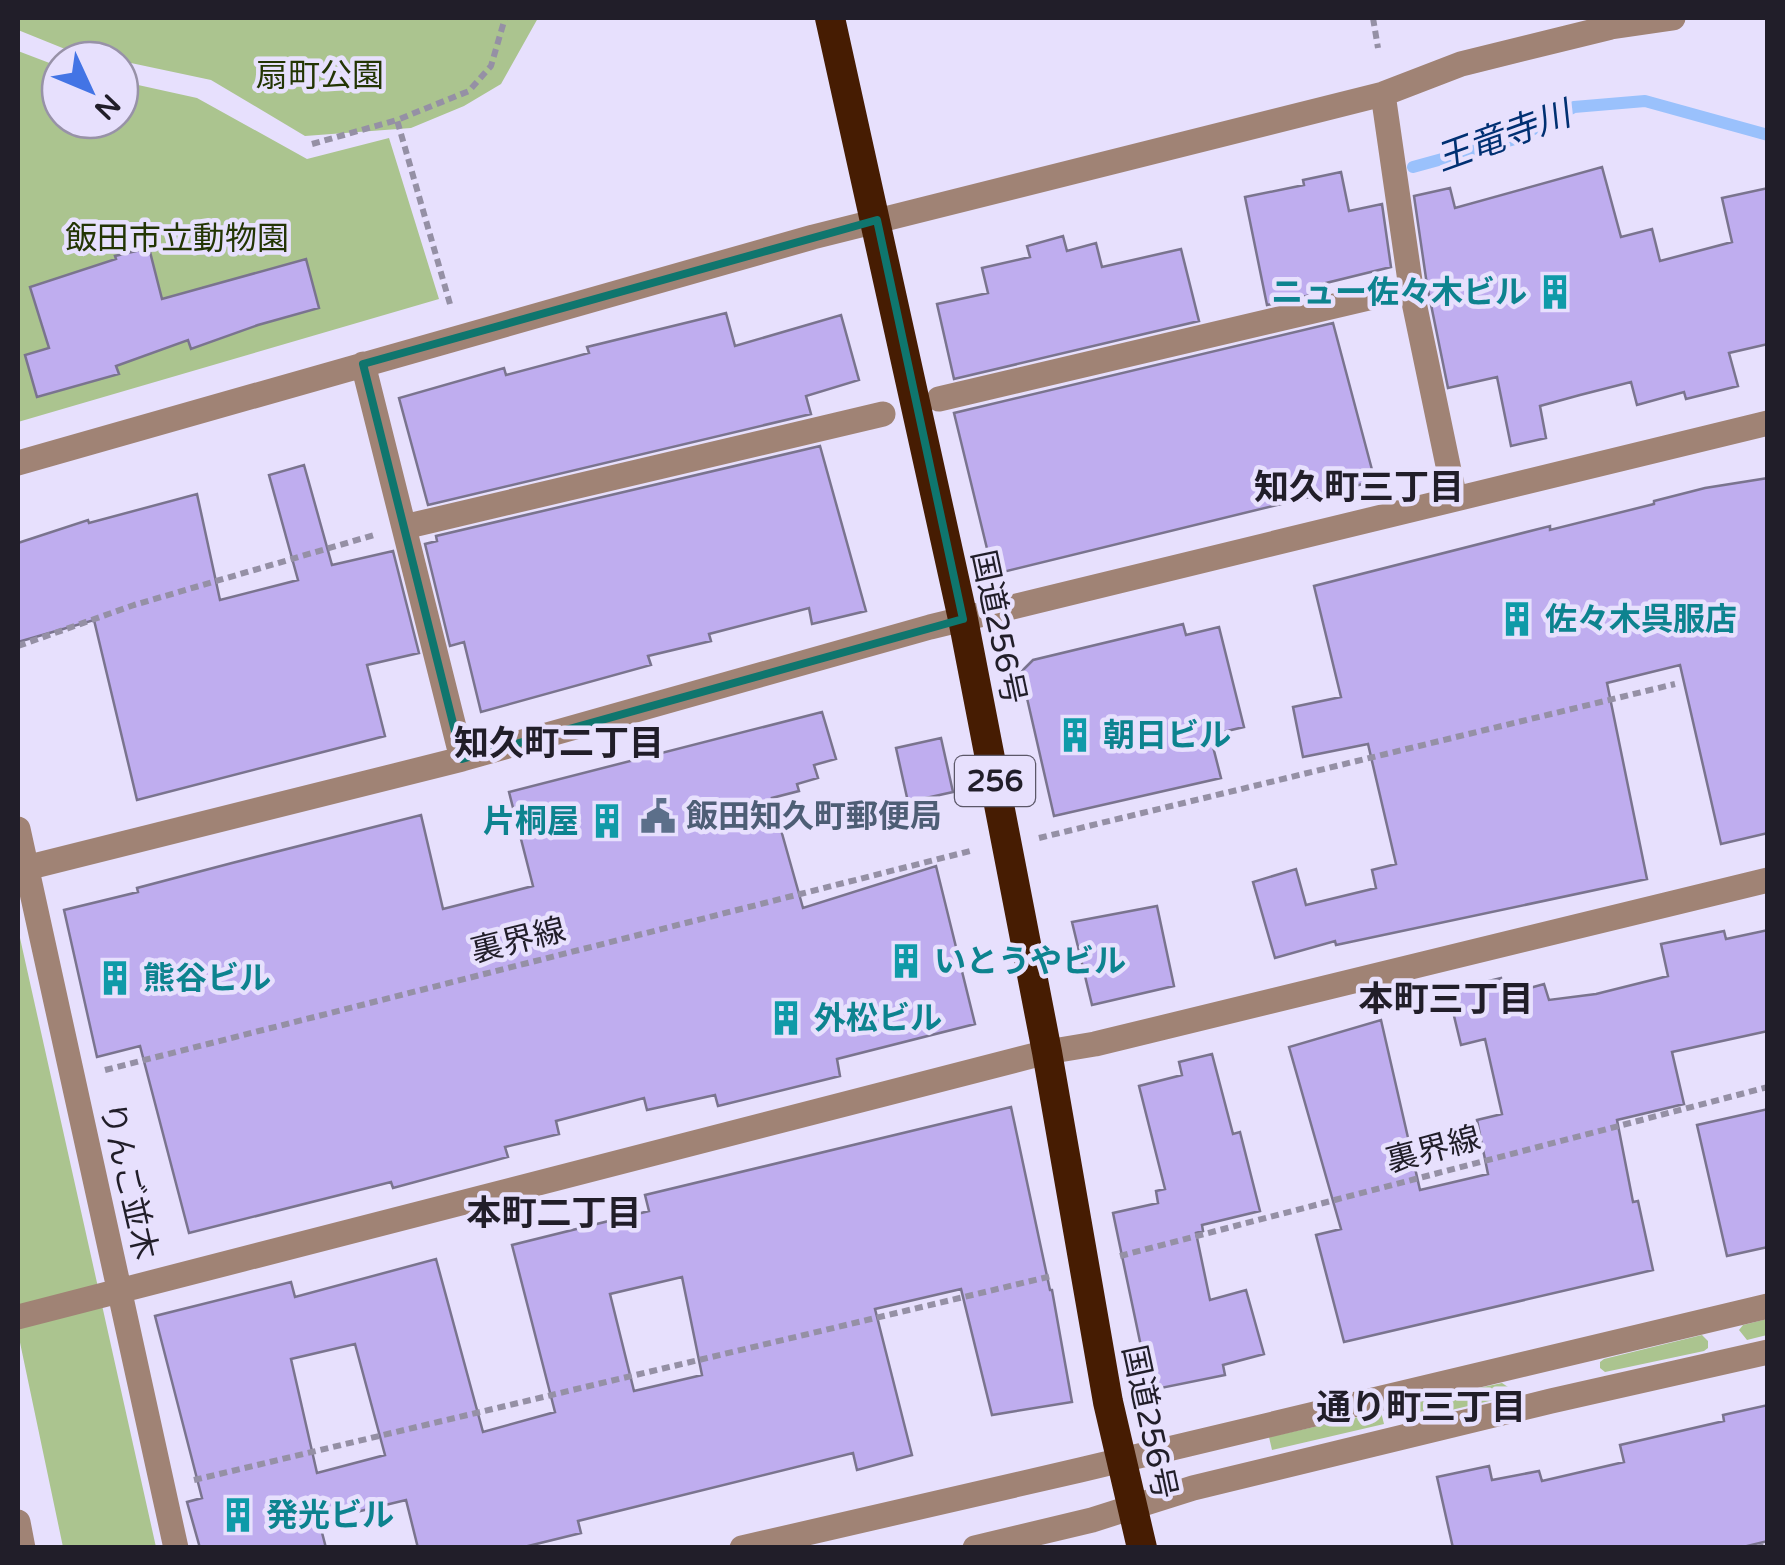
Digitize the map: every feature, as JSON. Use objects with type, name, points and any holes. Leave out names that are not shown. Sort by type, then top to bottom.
[{"type":"highway","name":"国道256号","points":[[830,18],[963,619],[1048,1052],[1108,1402],[1142,1548]]},
{"type":"street","points":[[18,463],[877,220],[1383,94],[1461,64],[1611,27],[1673,18]]},
{"type":"street","points":[[1383,94],[1410,288],[1455,499]]},
{"type":"street","points":[[940,399],[1410,288]]},
{"type":"street","points":[[363,364],[462,758]]},
{"type":"street","points":[[404,527],[883,414]]},
{"type":"street","points":[[22,869],[462,758],[963,619],[1768,423]]},
{"type":"street","name":"りんご並木","points":[[18,828],[22,869],[121,1291],[176,1548]]},
{"type":"street","points":[[18,1317],[1048,1052],[1095,1044],[1768,880]]},
{"type":"street","points":[[742,1548],[1768,1306]]},
{"type":"street","points":[[975,1548],[1134,1508],[1193,1488],[1768,1352]]},
{"type":"street","points":[[18,1522],[23,1548]]},
{"type":"path","points":[[312,144],[397,120],[469,90],[491,66],[506,18]]},
{"type":"path","points":[[1373,18],[1378,48]]},
{"type":"path","points":[[397,120],[450,304]]},
{"type":"path","points":[[18,646],[134,605],[404,527]]},
{"type":"path","points":[[1035,839],[1675,684]]},
{"type":"path","name":"裏界線","points":[[72,1079],[976,850]]},
{"type":"path","name":"裏界線","points":[[1112,1258],[1768,1087]]},
{"type":"path","points":[[163,1488],[1058,1275]]},
{"type":"path","points":[[1756,1548],[1768,1545]]},
{"type":"highlighted area","points":[[877,220],[963,619],[462,759],[363,364]]},
{"type":"green space","name":"扇町公園","points":[[18,18],[538,18],[501,84],[464,106],[411,128],[305,136],[211,80],[140,65],[140,40],[43,40],[18,30]]},
{"type":"green space","name":"飯田市立動物園","points":[[18,51],[40,59],[40,140],[140,140],[140,85],[197,98],[307,159],[389,138],[439,299],[18,422]]},
{"type":"green space","points":[[18,929],[156,1547],[63,1547],[18,1333]]},
{"type":"green space","points":[[1767,1319],[1767,1335],[1747,1340],[1739,1330],[1743,1325]]},
{"type":"green space","points":[[1702,1335],[1708,1341],[1704,1351],[1605,1372],[1600,1368],[1604,1359]]},
{"type":"green space","points":[[1502,1383],[1508,1387],[1502,1398],[1409,1420],[1403,1409],[1407,1403]]},
{"type":"green space","points":[[1381,1412],[1384,1424],[1272,1450],[1269,1437]]},
{"type":"building","points":[[1602,167],[1621,237],[1652,229],[1660,261],[1732,242],[1722,198],[1768,188],[1768,344],[1729,353],[1738,386],[1686,399],[1684,392],[1637,405],[1631,382],[1580,395],[1540,406],[1546,438],[1511,446],[1497,377],[1448,388],[1414,196],[1450,188],[1455,208]]},
{"type":"building","points":[[1341,172],[1349,211],[1382,204],[1391,267],[1322,284],[1324,292],[1267,305],[1245,197],[1304,185],[1303,180]]},
{"type":"building","points":[[1063,236],[1067,251],[1096,243],[1102,267],[1181,249],[1199,321],[954,379],[937,304],[988,293],[982,268],[1030,257],[1027,246]]},
{"type":"building","points":[[149,248],[162,299],[306,259],[319,308],[191,349],[188,340],[116,366],[119,374],[37,397],[25,355],[49,348],[30,287]]},
{"type":"building","points":[[726,313],[735,346],[841,315],[859,380],[806,396],[811,414],[428,505],[399,398],[504,368],[506,375],[589,353],[587,347]]},
{"type":"building","points":[[1333,323],[1375,481],[1003,572],[991,565],[954,413]]},
{"type":"building","points":[[820,446],[866,611],[812,624],[809,608],[709,634],[711,641],[648,656],[651,665],[481,712],[464,642],[450,646],[425,544],[437,541],[436,536]]},
{"type":"building","points":[[304,465],[332,565],[393,551],[419,653],[367,665],[385,736],[137,800],[94,620],[18,642],[18,543],[88,520],[89,523],[197,494],[220,600],[298,580],[269,475]]},
{"type":"building","points":[[1768,478],[1768,833],[1721,844],[1680,665],[1607,683],[1647,879],[1336,945],[1335,941],[1275,958],[1253,882],[1296,869],[1306,905],[1376,888],[1372,870],[1396,864],[1368,744],[1303,757],[1293,707],[1341,697],[1314,586],[1654,504],[1705,488]]},
{"type":"building","points":[[1183,624],[1186,635],[1219,627],[1244,727],[1210,735],[1221,778],[1054,816],[1021,672],[1033,660]]},
{"type":"building","points":[[822,712],[836,759],[814,765],[818,778],[797,784],[799,791],[772,798],[803,908],[936,866],[975,1024],[837,1059],[840,1076],[718,1106],[715,1095],[647,1110],[644,1098],[556,1121],[559,1134],[505,1147],[508,1157],[393,1188],[391,1182],[189,1233],[140,1046],[97,1057],[64,910],[421,815],[443,909],[533,886],[509,792]]},
{"type":"building","points":[[941,738],[953,792],[908,802],[896,748]]},
{"type":"building","points":[[1157,906],[1174,986],[1092,1005],[1072,922]]},
{"type":"building","points":[[1768,930],[1768,1031],[1672,1052],[1684,1104],[1617,1120],[1633,1202],[1638,1201],[1653,1270],[1344,1342],[1316,1235],[1341,1229],[1289,1047],[1381,1020],[1420,1190],[1488,1174],[1477,1120],[1502,1114],[1485,1039],[1461,1045],[1448,991],[1501,978],[1505,995],[1544,984],[1549,1000],[1596,994],[1668,976],[1661,944],[1724,931],[1726,939]]},
{"type":"building","points":[[1212,1054],[1233,1134],[1240,1132],[1260,1211],[1202,1225],[1203,1231],[1196,1233],[1210,1300],[1246,1290],[1264,1354],[1223,1365],[1225,1375],[1161,1388],[1147,1375],[1113,1213],[1158,1203],[1156,1191],[1165,1189],[1139,1086],[1182,1075],[1179,1062]]},
{"type":"building","points":[[1011,1107],[1052,1290],[1072,1402],[992,1415],[961,1289],[875,1309],[912,1455],[857,1470],[853,1453],[578,1521],[581,1533],[520,1548],[418,1548],[406,1500],[319,1521],[326,1548],[200,1548],[187,1502],[202,1498],[155,1316],[291,1282],[295,1297],[436,1259],[483,1432],[555,1412],[512,1245],[649,1211],[645,1195]],"holes":[[[682,1277],[702,1375],[634,1391],[610,1294]],[[355,1344],[385,1455],[317,1473],[291,1359]]]},
{"type":"building","points":[[1768,1109],[1768,1247],[1727,1256],[1697,1125]]},
{"type":"building","points":[[1768,1405],[1768,1541],[1739,1548],[1453,1548],[1437,1477],[1489,1466],[1492,1480],[1539,1471],[1542,1481],[1624,1462],[1620,1445],[1724,1421],[1723,1415]]},
{"type":"waterway","name":"王竜寺川","points":[[1413,167],[1515,139],[1574,107],[1645,101],[1768,135]]},
{"type":"place","name":"ニュー佐々木ビル","points":[[1555,292]]},
{"type":"place","name":"佐々木呉服店","points":[[1517,619]]},
{"type":"place","name":"朝日ビル","points":[[1075,735]]},
{"type":"place","name":"飯田知久町郵便局","points":[[658,816]]},
{"type":"place","name":"片桐屋","points":[[607,821]]},
{"type":"place","name":"いとうやビル","points":[[906,961]]},
{"type":"place","name":"熊谷ビル","points":[[115,978]]},
{"type":"place","name":"外松ビル","points":[[786,1018]]},
{"type":"place","name":"発光ビル","points":[[238,1515]]},
{"type":"district","name":"知久町三丁目","points":[[1359,487]]},
{"type":"district","name":"知久町二丁目","points":[[559,743]]},
{"type":"district","name":"本町三丁目","points":[[1446,999]]},
{"type":"district","name":"本町二丁目","points":[[554,1213]]},
{"type":"district","name":"通り町三丁目","points":[[1421,1407]]}]
